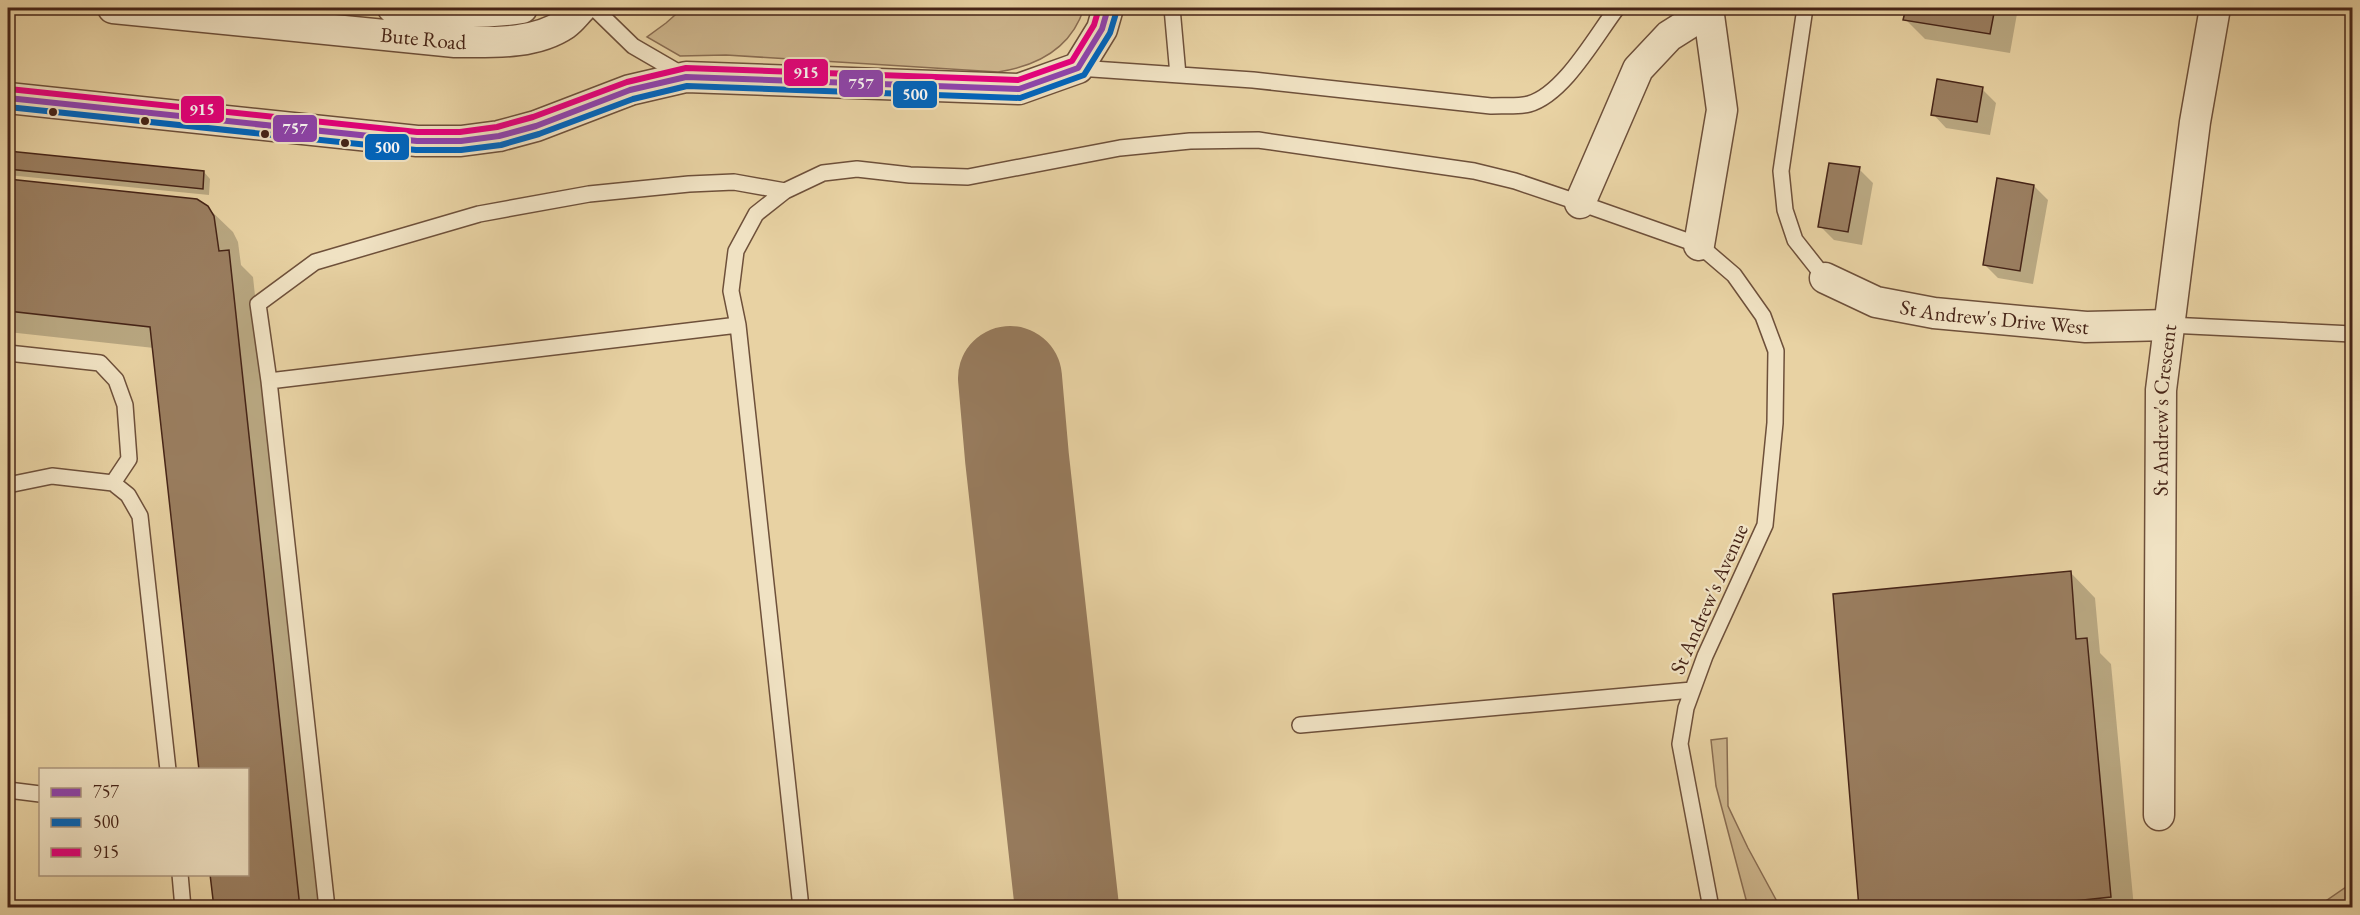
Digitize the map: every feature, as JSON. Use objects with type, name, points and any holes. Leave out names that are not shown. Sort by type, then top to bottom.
[{"type":"street","name":"Bute Road","points":[[113,8],[455,42],[500,42],[541,35],[565,24],[581,8]]},
{"type":"street","name":"Bute Road","points":[[393,8],[452,13],[496,12],[522,8]]},
{"type":"street","points":[[8,98],[417,141],[462,141],[499,136],[536,126],[630,90],[686,77],[1019,89],[1078,68],[1102,29],[1108,8]]},
{"type":"street","name":"St Andrew's Crescent","points":[[2159,815],[2161,390],[2195,122],[2215,8]]},
{"type":"street","points":[[1580,203],[1638,69],[1669,36],[1708,10],[1722,110],[1700,246]]},
{"type":"street","name":"St Andrew's Drive West","points":[[1825,278],[1876,302],[1934,313],[2086,327],[2169,325]]},
{"type":"lane","points":[[594,8],[633,46],[686,77]]},
{"type":"lane","points":[[1172,8],[1178,75]]},
{"type":"lane","points":[[1078,68],[1253,80],[1491,106],[1527,105],[1545,97],[1562,84],[1617,8]]},
{"type":"lane","points":[[1805,8],[1781,171],[1785,210],[1795,240],[1825,278]]},
{"type":"lane","points":[[801,908],[738,325],[731,291],[736,251],[756,214],[785,191],[823,173],[857,169],[910,175],[968,177],[1120,148],[1190,141],[1258,140],[1474,171],[1515,181],[1700,246]]},
{"type":"lane","points":[[327,908],[269,381],[258,304],[315,262],[478,214],[589,194],[734,182],[785,191]]},
{"type":"lane","name":"St Andrew's Avenue","points":[[1700,246],[1734,275],[1763,316],[1776,351],[1775,423],[1765,525],[1705,656],[1686,708],[1680,744],[1711,908]]},
{"type":"lane","points":[[269,381],[738,325]]},
{"type":"lane","points":[[2169,325],[2352,334]]},
{"type":"lane","points":[[8,353],[100,363],[116,380],[125,405],[129,459],[113,483]]},
{"type":"lane","points":[[8,485],[52,476],[113,483],[128,495],[140,516],[168,768]]},
{"type":"lane","points":[[1300,724],[1692,690]]},
{"type":"lane","points":[[8,790],[39,794]]},
{"type":"lane","points":[[180,876],[183,908]]},
{"type":"shaded area","points":[[683,8],[1084,8],[1071,34],[1051,53],[1026,65],[998,72],[726,55],[680,56],[647,37]]},
{"type":"shaded area","points":[[1727,738],[1728,806],[1780,907],[1748,907],[1716,786],[1711,740]]},
{"type":"shaded area","points":[[2352,883],[2352,907],[2317,907]]},
{"type":"building","points":[[1906,8],[1995,8],[1990,34],[1903,20]]},
{"type":"building","points":[[1937,79],[1983,87],[1977,122],[1931,115]]},
{"type":"building","points":[[8,151],[204,171],[203,189],[8,169]]},
{"type":"building","points":[[1829,163],[1860,167],[1848,232],[1818,227]]},
{"type":"building","points":[[1997,178],[2034,185],[2020,271],[1983,265]]},
{"type":"building","points":[[8,179],[197,199],[208,206],[214,216],[219,251],[229,250],[300,908],[214,908],[210,876],[249,876],[249,768],[199,768],[150,327],[8,311]]},
{"type":"building","points":[[2071,571],[2076,639],[2087,638],[2111,897],[2009,908],[1859,908],[1833,594]]},
{"type":"taxiway","points":[[1010,378],[1067,908]]},
{"type":"transit line","name":"915","points":[[9,89],[417,132],[460,132],[497,127],[533,117],[627,82],[686,68],[1018,80],[1072,61],[1094,25],[1099,8]]},
{"type":"transit line","name":"757","points":[[8,98],[417,141],[461,141],[499,136],[536,126],[630,90],[686,77],[1019,89],[1078,68],[1102,29],[1108,8]]},
{"type":"transit line","name":"500","points":[[8,107],[416,150],[461,150],[501,145],[539,134],[633,99],[687,86],[1020,98],[1084,75],[1110,33],[1117,10]]}]
